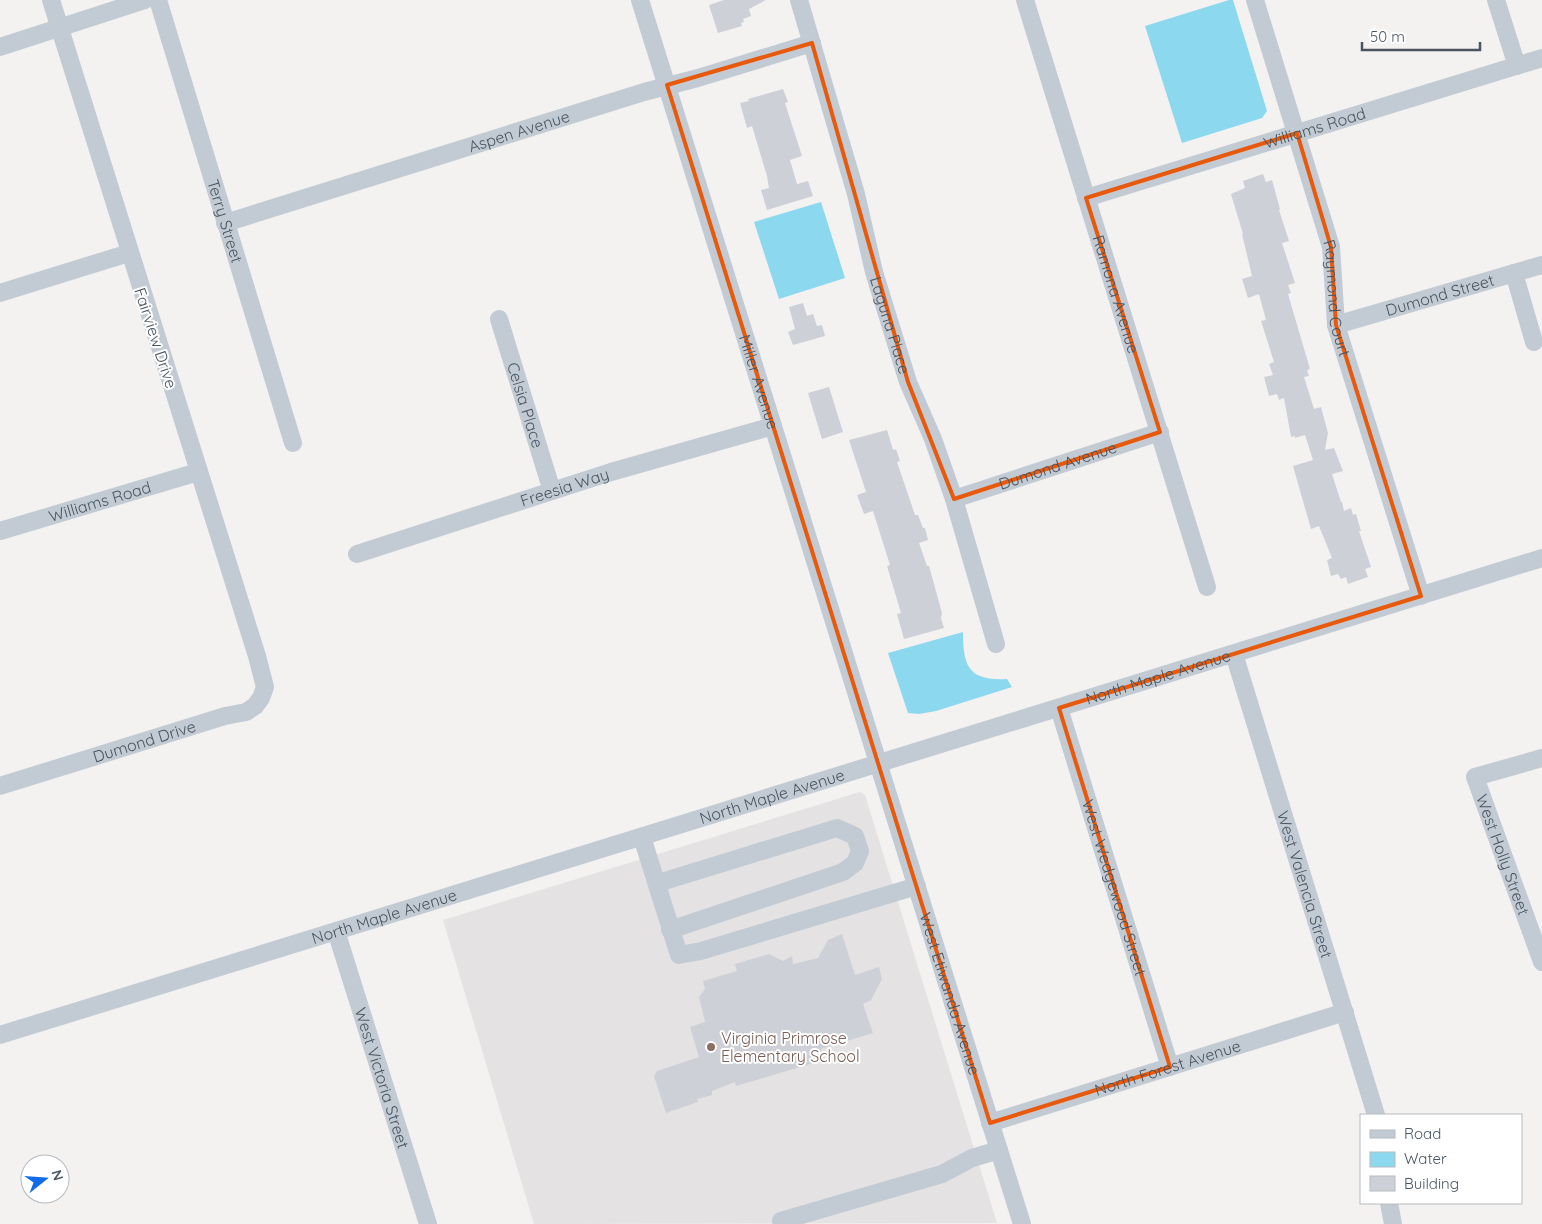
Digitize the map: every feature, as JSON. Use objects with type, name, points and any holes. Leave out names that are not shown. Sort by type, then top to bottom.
[{"type":"street","name":"Fairview Drive","points":[[51,0],[262,675]]},
{"type":"street","points":[[0,46],[145,0]]},
{"type":"street","name":"Terry Street","points":[[158,0],[293,442]]},
{"type":"street","name":"Miller Avenue","points":[[640,0],[879,764]]},
{"type":"street","points":[[650,0],[653,41]]},
{"type":"street","name":"Laguna Place","points":[[799,0],[856,194],[874,272],[908,382],[954,499],[996,644]]},
{"type":"street","name":"Ramona Avenue","points":[[1025,0],[1207,587]]},
{"type":"street","name":"Raymond Court","points":[[1255,0],[1331,247],[1336,325],[1421,596]]},
{"type":"street","points":[[1496,0],[1517,66]]},
{"type":"street","name":"Aspen Avenue","points":[[226,223],[667,85],[698,78],[812,42]]},
{"type":"street","name":"Williams Road","points":[[1086,198],[1542,58]]},
{"type":"street","points":[[0,293],[129,253]]},
{"type":"street","name":"Dumond Street","points":[[1336,325],[1542,264]]},
{"type":"street","points":[[1514,272],[1534,342]]},
{"type":"street","name":"Celsia Place","points":[[500,319],[552,491]]},
{"type":"street","name":"Freesia Way","points":[[357,554],[611,472],[773,426]]},
{"type":"street","name":"Dumond Avenue","points":[[954,499],[1160,432]]},
{"type":"street","name":"Williams Road","points":[[0,531],[198,472]]},
{"type":"street","name":"North Maple Avenue","points":[[0,1035],[1542,558]]},
{"type":"street","name":"West Valencia Street","points":[[1234,654],[1376,1114]]},
{"type":"street","name":"Dumond Drive","points":[[0,786],[225,716],[246,712],[255,706],[261,698],[264,687],[262,675]]},
{"type":"street","name":"West Wedgewood Street","points":[[1059,708],[1170,1067]]},
{"type":"street","name":"West Holly Street","points":[[1542,758],[1475,777],[1542,961]]},
{"type":"street","name":"West Etiwanda Avenue","points":[[879,764],[1022,1224]]},
{"type":"street","points":[[658,883],[837,828],[855,836],[860,851],[855,863],[842,872],[670,930]]},
{"type":"street","points":[[642,837],[658,883],[670,930],[679,955],[701,951],[917,886]]},
{"type":"street","name":"West Victoria Street","points":[[336,931],[428,1224]]},
{"type":"street","name":"North Forest Avenue","points":[[990,1123],[1345,1012]]},
{"type":"street","points":[[781,1221],[942,1174],[972,1158],[999,1150]]},
{"type":"street","points":[[1390,1204],[1393,1224]]},
{"type":"highlighted area","points":[[812,43],[908,382],[954,499],[1160,432],[1086,198],[1297,133],[1331,247],[1336,325],[1421,596],[1059,708],[1170,1067],[990,1123],[667,85]]},
{"type":"shaded area","name":"Virginia Primrose Elementary School","points":[[860,792],[865,795],[997,1223],[534,1224],[443,920]]},
{"type":"water","points":[[1233,0],[1267,111],[1262,118],[1182,143],[1145,26]]},
{"type":"water","points":[[821,202],[845,278],[779,299],[754,222]]},
{"type":"water","points":[[963,632],[964,654],[970,669],[984,677],[1007,679],[1012,687],[936,711],[919,714],[908,713],[888,653]]},
{"type":"building","points":[[724,0],[766,0],[749,9],[751,16],[743,19],[742,26],[718,33],[709,5]]},
{"type":"building","points":[[783,89],[788,102],[785,103],[802,156],[790,160],[797,184],[808,181],[813,196],[767,210],[761,190],[769,188],[767,176],[752,126],[747,128],[740,103]]},
{"type":"building","points":[[1263,174],[1266,182],[1272,180],[1289,241],[1282,243],[1295,283],[1288,285],[1291,293],[1288,294],[1310,369],[1307,370],[1309,376],[1304,377],[1314,409],[1321,407],[1328,433],[1325,450],[1334,448],[1343,471],[1332,474],[1344,511],[1351,508],[1353,515],[1356,514],[1361,531],[1359,531],[1371,567],[1365,569],[1368,577],[1348,584],[1346,577],[1341,579],[1338,574],[1331,576],[1327,560],[1332,558],[1319,526],[1311,529],[1293,466],[1313,460],[1305,435],[1295,438],[1295,436],[1291,437],[1284,398],[1279,400],[1277,394],[1269,396],[1264,377],[1273,375],[1269,364],[1274,362],[1261,321],[1266,320],[1259,294],[1248,298],[1242,279],[1252,276],[1243,234],[1231,194],[1245,188],[1243,181]]},
{"type":"building","points":[[803,303],[807,316],[813,314],[817,326],[822,325],[825,336],[793,345],[788,332],[795,329],[789,307]]},
{"type":"building","points":[[829,387],[843,432],[822,439],[808,393]]},
{"type":"building","points":[[887,430],[893,450],[896,449],[900,461],[897,462],[915,515],[918,515],[923,528],[925,528],[928,540],[919,543],[927,566],[929,566],[942,613],[941,618],[944,628],[904,639],[897,614],[901,613],[887,566],[890,565],[873,511],[864,514],[857,495],[866,492],[849,440]]},
{"type":"building","points":[[842,934],[855,975],[879,967],[882,979],[871,1000],[863,1004],[873,1033],[821,1049],[824,1060],[736,1086],[735,1082],[712,1091],[712,1095],[697,1099],[698,1102],[666,1113],[654,1076],[657,1071],[699,1057],[690,1027],[705,1022],[699,997],[705,989],[703,981],[737,971],[735,964],[769,954],[783,961],[792,956],[793,964],[818,958],[828,940]]},
{"type":"place","name":"Virginia Primrose Elementary School","points":[[711,1047]]}]
